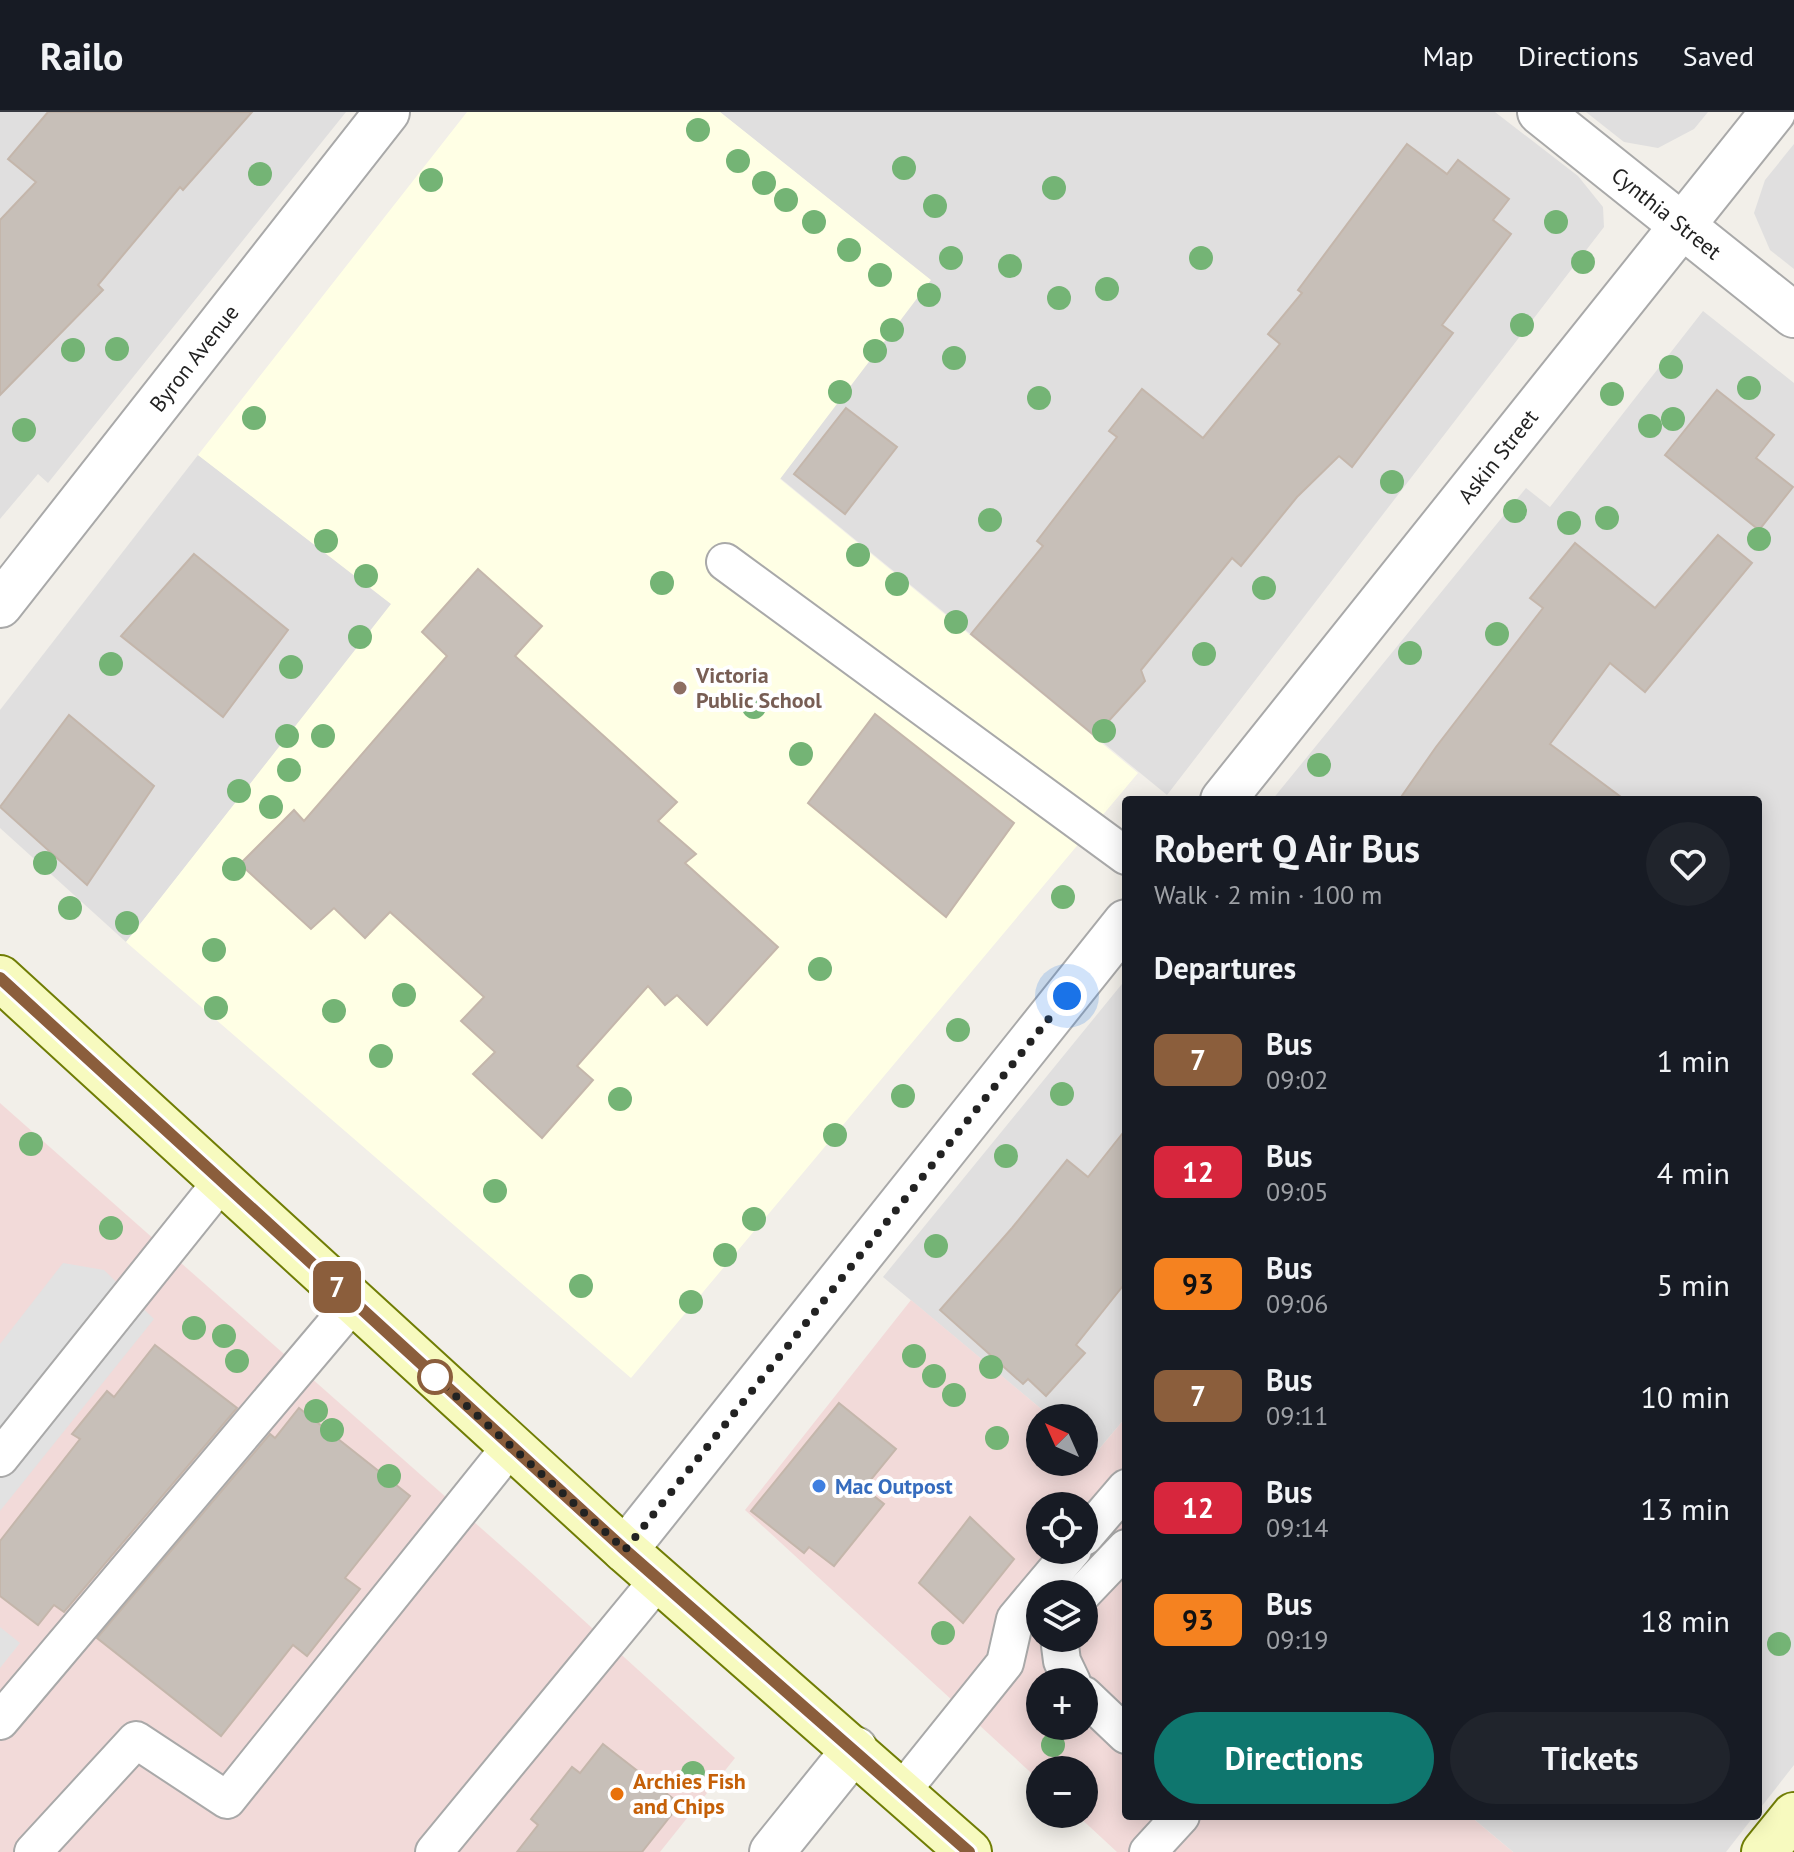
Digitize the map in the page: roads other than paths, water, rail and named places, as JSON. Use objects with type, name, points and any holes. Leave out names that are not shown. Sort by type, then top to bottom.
[{"type":"main road","points":[[0,978],[625,1550],[969,1852]]},
{"type":"main road","points":[[1764,1852],[1794,1815]]},
{"type":"street","name":"Byron Avenue","points":[[0,605],[387,112]]},
{"type":"street","name":"Cynthia Street","points":[[1540,112],[1794,315]]},
{"type":"street","name":"Askin Street","points":[[1226,796],[1773,112]]},
{"type":"street","points":[[625,1550],[1122,927]]},
{"type":"street","points":[[772,1852],[855,1749]]},
{"type":"lane","points":[[725,562],[1122,853]]},
{"type":"lane","points":[[0,1458],[222,1181]]},
{"type":"lane","points":[[0,1721],[354,1302]]},
{"type":"lane","points":[[33,1852],[136,1740],[227,1800],[511,1446]]},
{"type":"lane","points":[[1098,1521],[1122,1493]]},
{"type":"lane","points":[[1095,1580],[1122,1552]]},
{"type":"lane","points":[[902,1791],[1005,1663],[1015,1619],[1061,1564]]},
{"type":"lane","points":[[434,1852],[659,1579]]},
{"type":"lane","points":[[1098,1709],[1122,1732]]},
{"type":"lane","points":[[1148,1852],[1177,1820]]},
{"type":"place","name":"Victoria Public School","points":[[680,688]]},
{"type":"place","name":"Mac Outpost","points":[[819,1486]]},
{"type":"place","name":"Archies Fish and Chips","points":[[617,1794]]}]
